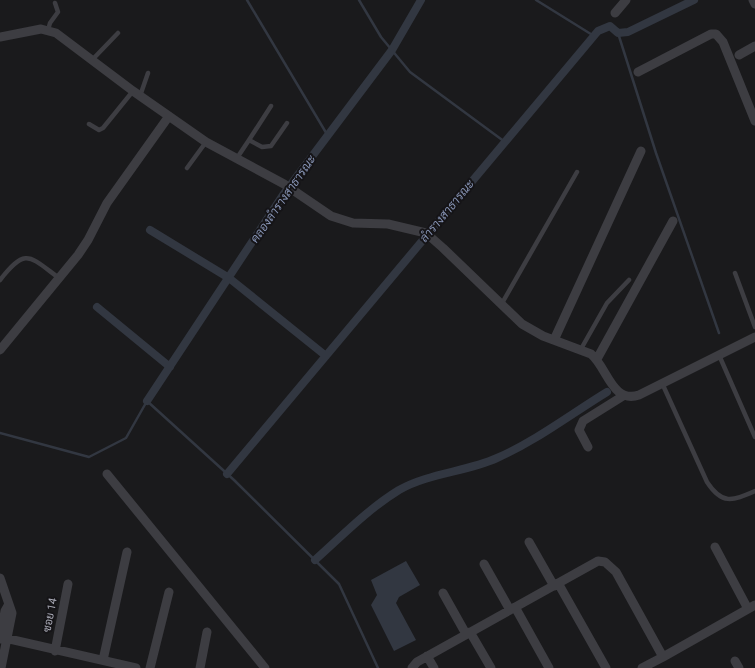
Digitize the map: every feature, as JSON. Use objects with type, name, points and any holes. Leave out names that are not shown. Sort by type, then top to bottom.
[{"type":"street","points":[[615,13],[626,0]]},
{"type":"street","points":[[753,0],[755,4]]},
{"type":"street","points":[[0,37],[41,29],[48,30],[67,40],[136,94],[206,142],[284,184],[296,194],[331,216],[353,223],[388,224],[430,236],[501,305],[527,328],[554,340],[581,349],[596,358],[615,388],[623,396]]},
{"type":"street","points":[[638,72],[711,34],[716,34],[723,42],[755,121]]},
{"type":"street","points":[[739,55],[755,46]]},
{"type":"street","points":[[0,350],[78,255],[88,240],[107,203],[169,116]]},
{"type":"street","points":[[554,340],[641,151]]},
{"type":"street","points":[[596,358],[673,221]]},
{"type":"street","points":[[588,447],[579,430],[583,421],[623,396],[633,397],[755,337]]},
{"type":"street","points":[[107,474],[265,668]]},
{"type":"street","points":[[530,542],[606,668]]},
{"type":"street","points":[[642,668],[752,607],[716,548]]},
{"type":"street","points":[[103,660],[127,552]]},
{"type":"street","points":[[412,668],[417,662],[427,656],[598,561],[611,565],[663,657]]},
{"type":"street","points":[[484,564],[513,608],[549,668]]},
{"type":"street","points":[[0,578],[9,604],[5,611],[1,668]]},
{"type":"street","name":"ซอย 14","points":[[55,651],[68,584]]},
{"type":"street","points":[[150,668],[168,592]]},
{"type":"street","points":[[443,593],[491,668]]},
{"type":"street","points":[[200,668],[207,632]]},
{"type":"street","points":[[2,638],[134,668]]},
{"type":"street","points":[[427,656],[434,668]]},
{"type":"lane","points":[[48,30],[50,23],[58,12],[55,3]]},
{"type":"lane","points":[[92,60],[118,33]]},
{"type":"lane","points":[[89,124],[99,130],[103,128],[136,94],[148,73]]},
{"type":"lane","points":[[237,158],[271,106]]},
{"type":"lane","points":[[249,140],[262,147],[271,146],[287,124]]},
{"type":"lane","points":[[187,168],[206,142]]},
{"type":"lane","points":[[501,305],[577,172]]},
{"type":"lane","points":[[0,280],[19,260],[26,257],[34,260],[59,278]]},
{"type":"lane","points":[[735,273],[755,327]]},
{"type":"lane","points":[[581,349],[607,303],[629,280]]},
{"type":"lane","points":[[719,355],[755,437]]},
{"type":"lane","points":[[662,383],[707,482],[713,491],[722,498],[729,500],[755,491]]},
{"type":"shaded area","points":[[406,561],[420,585],[399,597],[396,603],[416,640],[394,651],[371,605],[377,595],[371,580]]},
{"type":"waterway","points":[[247,0],[328,136]]},
{"type":"waterway","points":[[359,0],[381,37],[410,72],[505,142]]},
{"type":"waterway","name":"คลองลำรางสาธารณะ","points":[[147,401],[283,195],[392,50],[421,0]]},
{"type":"waterway","points":[[536,0],[594,36]]},
{"type":"waterway","name":"ลำรางสาธารณะ","points":[[227,474],[598,31],[610,26],[618,33],[628,32],[694,0]]},
{"type":"waterway","points":[[618,33],[656,153],[719,333]]},
{"type":"waterway","points":[[150,230],[229,278],[326,356]]},
{"type":"waterway","points":[[97,307],[170,367]]},
{"type":"waterway","points":[[315,560],[366,514],[399,490],[411,484],[435,476],[473,467],[497,458],[526,444],[607,392]]},
{"type":"waterway","points":[[0,433],[89,457],[126,438],[147,401],[234,480],[339,584],[378,668]]}]
